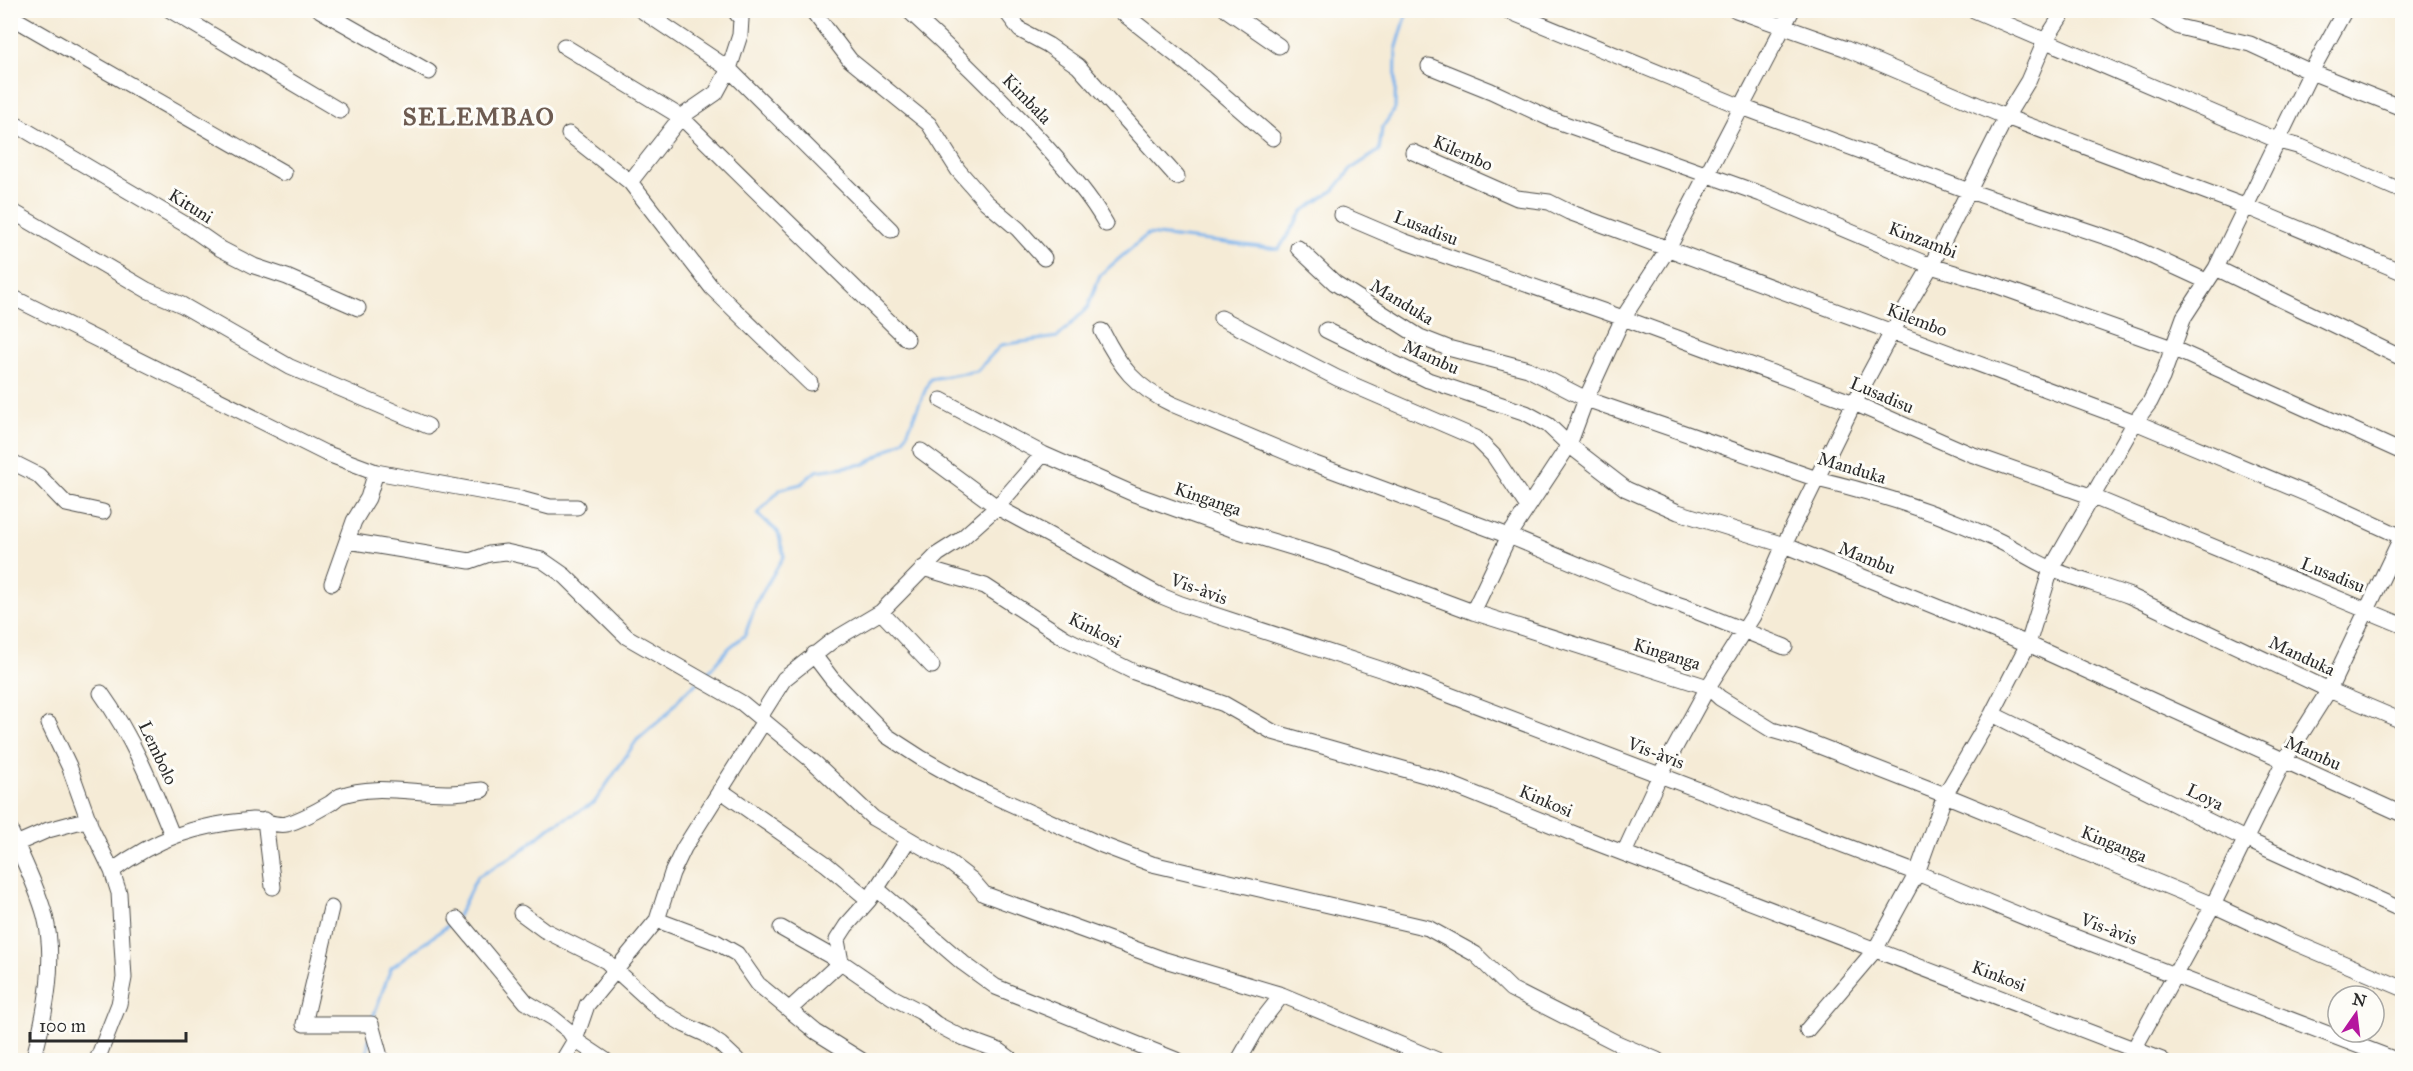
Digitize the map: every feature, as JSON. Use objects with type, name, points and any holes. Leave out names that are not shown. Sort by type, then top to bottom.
[{"type":"street","points":[[170,10],[340,111]]},
{"type":"street","points":[[320,10],[429,72]]},
{"type":"street","points":[[641,10],[729,69],[891,230]]},
{"type":"street","points":[[812,10],[850,60],[929,124],[958,170],[986,202],[1018,229],[1044,258]]},
{"type":"street","name":"Kimbala","points":[[908,10],[1023,122],[1081,185],[1106,224]]},
{"type":"street","points":[[1005,10],[1020,30],[1048,45],[1077,66],[1177,177]]},
{"type":"street","points":[[1119,10],[1190,66],[1273,138]]},
{"type":"street","points":[[1227,10],[1279,46]]},
{"type":"street","points":[[1506,10],[1742,107],[1969,191],[2121,242],[2206,281]]},
{"type":"street","points":[[1736,10],[1784,29],[1845,48],[2006,117],[2247,207],[2403,272]]},
{"type":"street","points":[[1473,612],[1509,536],[1569,445],[1586,399],[1623,318],[1669,247],[1792,10]]},
{"type":"street","points":[[1974,10],[2279,141],[2301,147],[2403,191]]},
{"type":"street","points":[[1624,853],[1660,775],[1708,687],[1745,630],[1854,404],[1892,332],[1931,266],[2006,117],[2028,81],[2045,41],[2065,10]]},
{"type":"street","points":[[2151,10],[2179,27],[2250,44],[2311,72],[2403,108]]},
{"type":"street","points":[[1808,1030],[1875,950],[1917,873],[1945,795],[1992,714],[2028,644],[2051,569],[2135,422],[2150,402],[2169,364],[2172,348],[2184,317],[2216,268],[2311,72],[2345,10]]},
{"type":"street","points":[[2398,10],[2403,13]]},
{"type":"street","points":[[630,182],[681,117],[716,93],[729,69],[740,35],[737,15]]},
{"type":"street","points":[[10,16],[284,173]]},
{"type":"street","points":[[564,46],[681,117],[907,339]]},
{"type":"street","name":"Kinzambi","points":[[1429,66],[1551,119],[1761,194],[1931,266],[2005,289],[2172,348],[2403,452]]},
{"type":"street","name":"Kituni","points":[[10,121],[188,226],[221,249],[254,266],[287,277],[358,308]]},
{"type":"street","points":[[568,134],[630,182],[712,288],[810,383]]},
{"type":"street","name":"Kilembo","points":[[1413,152],[1517,198],[1549,202],[1569,212],[1669,247],[2135,422],[2316,497],[2402,537]]},
{"type":"street","points":[[10,210],[147,290],[182,305],[290,367],[428,426]]},
{"type":"street","name":"Lusadisu","points":[[1342,215],[1403,241],[1623,318],[1854,404],[1968,453],[2093,497],[2403,625]]},
{"type":"street","name":"Manduka","points":[[1298,248],[1335,284],[1420,337],[1448,348],[1528,369],[1586,399],[1817,478],[1853,487],[1995,539],[2051,569],[2130,596],[2329,690],[2403,721]]},
{"type":"street","points":[[2216,268],[2403,358]]},
{"type":"street","points":[[10,296],[325,453],[376,472],[517,498],[550,507],[577,507]]},
{"type":"street","points":[[1221,318],[1337,378],[1388,402],[1476,438],[1494,456],[1528,507]]},
{"type":"street","name":"Mambu","points":[[1326,330],[1428,380],[1526,413],[1548,425],[1569,445],[1626,489],[1678,512],[1784,546],[2028,644],[2403,814]]},
{"type":"street","points":[[1102,331],[1124,370],[1156,397],[1310,462],[1509,536],[1785,647]]},
{"type":"street","name":"Kinganga","points":[[941,400],[1043,454],[1134,494],[1229,528],[1328,558],[1473,612],[1708,687],[1728,704],[1782,735],[1799,738],[1945,795],[2212,905],[2403,988]]},
{"type":"street","name":"Vis-àvis","points":[[921,451],[998,507],[1159,595],[1180,604],[1389,672],[1917,873],[2046,926],[2396,1060]]},
{"type":"street","points":[[563,1060],[575,1041],[587,1005],[657,920],[672,873],[684,848],[784,679],[813,654],[850,629],[881,612],[923,568],[998,507],[1043,454]]},
{"type":"street","points":[[10,461],[38,475],[66,504],[103,512]]},
{"type":"street","points":[[332,583],[354,521],[368,498],[376,472]]},
{"type":"street","points":[[2131,1055],[2212,905],[2284,761],[2329,690],[2402,537]]},
{"type":"street","points":[[348,541],[470,561],[489,554],[507,552],[542,560],[565,576],[627,637],[742,703],[816,764],[873,818],[950,863],[989,897],[1166,960],[1282,995],[1437,1060]]},
{"type":"street","name":"Kinkosi","points":[[923,568],[985,586],[1065,638],[1134,672],[1224,704],[1273,732],[1435,778],[1875,950],[2131,1055],[2162,1060]]},
{"type":"street","points":[[881,612],[932,666]]},
{"type":"street","points":[[813,654],[832,679],[887,736],[969,785],[1152,864],[1428,928],[1475,954],[1511,989],[1617,1043],[1658,1060]]},
{"type":"street","name":"Lembolo","points":[[101,693],[120,719],[143,765],[172,835]]},
{"type":"street","name":"Loya","points":[[1992,714],[2245,839],[2403,910]]},
{"type":"street","points":[[49,724],[69,766],[119,893],[123,978],[119,1004],[98,1060]]},
{"type":"street","points":[[112,871],[135,853],[172,835],[207,825],[265,820],[278,825],[289,824],[328,805],[339,796],[360,792],[398,790],[451,794],[482,790]]},
{"type":"street","points":[[720,790],[873,895],[996,987],[1176,1060]]},
{"type":"street","points":[[35,1053],[45,1012],[49,952],[45,916],[13,837],[89,819]]},
{"type":"street","points":[[265,820],[273,887]]},
{"type":"street","points":[[841,962],[837,940],[873,895],[908,840]]},
{"type":"street","points":[[331,908],[304,1024],[371,1024],[381,1060]]},
{"type":"street","points":[[520,913],[544,930],[593,953],[616,969],[660,1010],[705,1034],[737,1060]]},
{"type":"street","points":[[457,919],[526,1002],[553,1018],[569,1031],[575,1041],[605,1060]]},
{"type":"street","points":[[657,920],[716,942],[737,954],[758,984],[816,1032],[861,1060]]},
{"type":"street","points":[[781,928],[841,962],[892,997],[921,1012],[936,1024],[959,1036],[1000,1051],[1012,1060]]},
{"type":"street","points":[[790,1009],[841,962]]},
{"type":"street","points":[[1239,1060],[1260,1023],[1282,995]]},
{"type":"waterway","points":[[704,677],[729,648],[745,635],[757,601],[784,556],[778,532],[757,514],[781,489],[801,484],[816,471],[865,464],[904,440],[930,379],[977,371],[1001,345],[1058,337],[1088,307],[1100,275],[1148,234],[1279,249],[1303,211],[1334,190],[1351,169],[1379,151],[1382,128],[1395,109],[1396,50],[1408,10]]},
{"type":"waterway","points":[[458,916],[477,877],[520,852],[550,827],[594,803],[637,740],[667,714],[684,693],[697,683]]},
{"type":"waterway","points":[[372,1020],[391,968],[454,921]]},
{"type":"waterway","points":[[366,1060],[369,1039]]},
{"type":"district","name":"SELEMBAO","points":[[479,117]]}]
